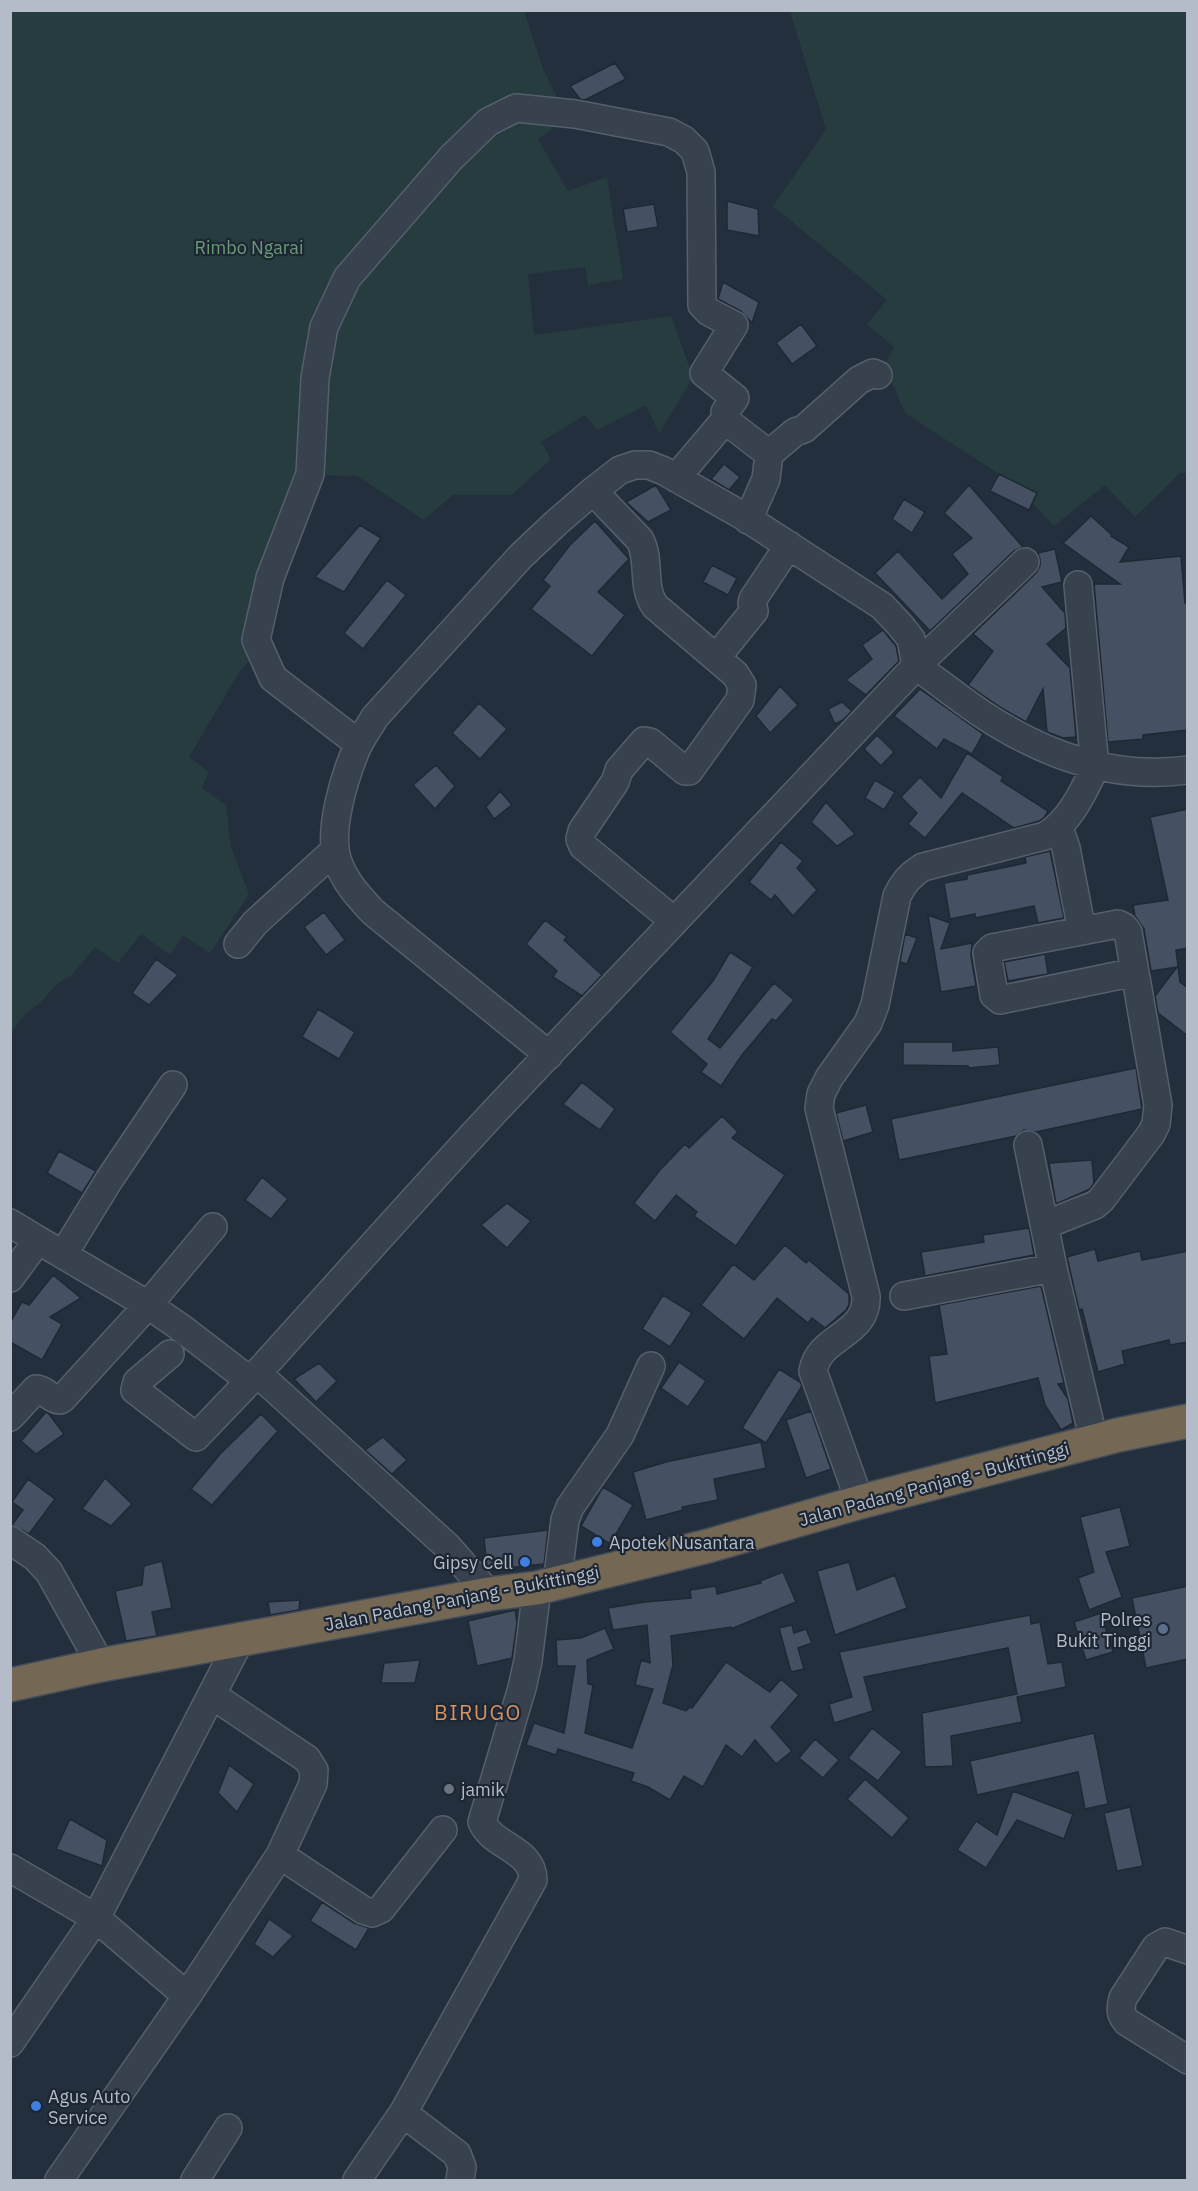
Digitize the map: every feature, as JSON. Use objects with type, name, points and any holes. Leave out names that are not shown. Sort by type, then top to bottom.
[{"type":"highway","name":"Jalan Padang Panjang - Bukittinggi","points":[[10,1685],[101,1665],[547,1585],[708,1546],[860,1502],[1094,1441],[1188,1421]]},
{"type":"street","points":[[359,744],[273,678],[256,640],[270,578],[310,474],[315,378],[324,327],[347,278],[451,158],[488,122],[516,108],[575,114],[669,132],[684,140],[695,151],[701,172],[702,305],[709,312],[734,325],[704,373],[735,398],[723,416],[725,420],[769,454]]},
{"type":"street","points":[[748,520],[766,479],[769,454],[795,432],[804,429],[859,380],[873,373],[878,375]]},
{"type":"street","points":[[676,478],[725,420]]},
{"type":"street","points":[[549,1055],[373,912],[352,888],[339,864],[335,850],[336,820],[347,773],[359,744],[375,717],[521,556],[593,491],[621,470],[634,465],[649,465],[676,478],[789,545],[882,606],[910,639],[916,666],[1001,727],[1035,744],[1095,766],[1120,772],[1147,774],[1188,770]]},
{"type":"street","points":[[593,491],[640,540],[645,549],[648,596],[655,606],[735,674],[742,685],[742,692],[734,708],[689,771],[685,771],[650,742],[644,741],[619,770],[615,782],[582,831],[580,839],[583,846],[674,921]]},
{"type":"street","points":[[716,657],[754,611],[753,599],[789,545]]},
{"type":"street","points":[[170,1354],[137,1382],[135,1390],[196,1437],[674,921],[916,666],[1025,562]]},
{"type":"street","points":[[860,1502],[813,1371],[818,1354],[855,1325],[864,1315],[867,1307],[819,1108],[821,1094],[829,1078],[868,1023],[875,1005],[897,896],[903,884],[923,867],[1045,836],[1059,828],[1088,782],[1095,766],[1078,585]]},
{"type":"street","points":[[1059,828],[1066,848],[1082,931]]},
{"type":"street","points":[[238,944],[255,923],[335,850]]},
{"type":"street","points":[[1046,1225],[1095,1205],[1101,1200],[1146,1142],[1156,1124],[1158,1105],[1135,972],[1128,932],[1118,924],[992,948],[987,957],[994,995],[1000,1000],[1135,972]]},
{"type":"street","points":[[63,1255],[109,1180],[173,1085]]},
{"type":"street","points":[[1028,1145],[1053,1268],[1094,1441]]},
{"type":"street","points":[[10,1223],[148,1305],[256,1374],[262,1374],[266,1381],[448,1547],[489,1594]]},
{"type":"street","points":[[10,1417],[36,1389],[42,1390],[52,1399],[63,1398],[148,1305],[213,1227]]},
{"type":"street","points":[[10,1278],[38,1240]]},
{"type":"street","points":[[904,1296],[1053,1268]]},
{"type":"street","points":[[357,2181],[403,2113],[533,1880],[533,1869],[528,1861],[489,1833],[482,1822],[522,1688],[565,1520],[570,1507],[620,1435],[651,1366]]},
{"type":"street","points":[[10,1540],[35,1557],[49,1572],[101,1665]]},
{"type":"street","points":[[10,2043],[96,1918],[240,1640]]},
{"type":"street","points":[[59,2181],[188,1996],[280,1855],[313,1784],[314,1770],[307,1760],[212,1695]]},
{"type":"street","points":[[280,1855],[363,1910],[372,1913],[381,1908],[443,1830]]},
{"type":"street","points":[[10,1868],[96,1918],[188,1996]]},
{"type":"street","points":[[1188,1950],[1165,1942],[1156,1947],[1123,1998],[1120,2007],[1121,2016],[1127,2022],[1188,2060]]},
{"type":"street","points":[[403,2113],[457,2154],[462,2168],[460,2181]]},
{"type":"street","points":[[195,2181],[228,2128]]},
{"type":"green space","name":"Rimbo Ngarai","points":[[11,11],[524,11],[543,69],[567,118],[538,139],[568,191],[607,177],[623,279],[588,285],[585,267],[528,274],[534,335],[671,316],[693,377],[659,434],[646,405],[597,430],[585,415],[541,442],[551,459],[512,495],[453,495],[424,520],[357,476],[314,475],[251,659],[240,671],[189,757],[209,772],[202,788],[226,805],[231,847],[249,894],[210,953],[183,935],[170,955],[141,934],[118,963],[95,947],[71,976],[58,983],[40,1003],[26,1013],[11,1033]]},
{"type":"green space","points":[[790,11],[1187,11],[1187,473],[1180,473],[1135,517],[1105,485],[1054,526],[1026,497],[994,471],[905,413],[893,385],[881,373],[894,347],[867,324],[887,300],[773,206],[826,130]]},
{"type":"building","points":[[615,63],[626,79],[585,100],[580,99],[570,86]]},
{"type":"building","points":[[727,201],[758,209],[759,236],[727,230]]},
{"type":"building","points":[[654,204],[658,227],[627,232],[623,209]]},
{"type":"building","points":[[723,282],[759,302],[752,323],[741,311],[718,299]]},
{"type":"building","points":[[801,324],[817,346],[792,364],[776,343]]},
{"type":"building","points":[[724,464],[740,477],[729,490],[711,479]]},
{"type":"building","points":[[999,474],[1037,493],[1029,510],[990,491]]},
{"type":"building","points":[[656,485],[671,510],[648,522],[626,502]]},
{"type":"building","points":[[969,485],[1023,547],[1014,551],[930,631],[875,573],[898,551],[942,599],[968,574],[952,554],[972,538],[944,513]]},
{"type":"building","points":[[904,499],[925,512],[912,533],[892,519]]},
{"type":"building","points":[[1091,516],[1111,536],[1129,547],[1120,562],[1181,556],[1185,603],[1188,603],[1188,730],[1143,735],[1143,739],[1108,742],[1094,584],[1120,584],[1063,543]]},
{"type":"building","points":[[595,521],[629,559],[598,592],[625,615],[592,656],[531,609],[550,586],[543,580],[570,545]]},
{"type":"building","points":[[360,525],[381,538],[344,592],[315,577]]},
{"type":"building","points":[[1055,549],[1062,582],[1042,587],[1065,613],[1066,628],[1047,644],[1070,668],[1076,737],[1063,738],[1047,732],[1043,689],[1026,722],[968,685],[993,651],[973,634],[1036,573],[1040,566],[1038,553]]},
{"type":"building","points":[[712,565],[737,578],[728,595],[703,582]]},
{"type":"building","points":[[387,580],[406,595],[363,649],[344,633]]},
{"type":"building","points":[[883,630],[896,646],[899,661],[866,695],[846,680],[872,659],[862,645]]},
{"type":"building","points":[[780,686],[798,705],[770,733],[756,716]]},
{"type":"building","points":[[920,689],[983,734],[972,754],[944,739],[937,749],[894,716]]},
{"type":"building","points":[[842,702],[852,711],[835,724],[828,709]]},
{"type":"building","points":[[479,703],[507,729],[480,759],[452,733]]},
{"type":"building","points":[[877,735],[894,752],[881,766],[864,749]]},
{"type":"building","points":[[967,753],[1003,777],[1001,781],[1048,811],[1044,818],[1014,828],[962,793],[925,838],[908,824],[917,813],[901,797],[920,777],[941,798]]},
{"type":"building","points":[[436,765],[455,786],[435,809],[413,785]]},
{"type":"building","points":[[875,780],[895,792],[884,810],[865,798]]},
{"type":"building","points":[[500,791],[512,805],[494,819],[486,807]]},
{"type":"building","points":[[826,802],[855,834],[837,846],[811,822]]},
{"type":"building","points":[[1188,809],[1188,948],[1176,950],[1180,982],[1188,988],[1188,1036],[1158,1013],[1155,996],[1177,967],[1151,971],[1144,929],[1135,916],[1133,905],[1168,900],[1150,817]]},
{"type":"building","points":[[781,842],[803,861],[797,868],[817,890],[793,916],[775,895],[771,900],[749,882]]},
{"type":"building","points":[[1050,851],[1064,918],[1038,923],[1034,906],[975,918],[975,914],[950,919],[944,883],[967,879],[967,875],[1026,863],[1025,857]]},
{"type":"building","points":[[324,912],[345,940],[326,955],[304,927]]},
{"type":"building","points":[[928,915],[950,923],[941,949],[972,943],[971,956],[976,986],[941,992]]},
{"type":"building","points":[[545,920],[567,937],[564,940],[602,975],[582,996],[553,977],[557,971],[526,944]]},
{"type":"building","points":[[905,934],[917,938],[907,964],[900,962]]},
{"type":"building","points":[[730,952],[753,967],[708,1039],[720,1048],[774,983],[794,1000],[776,1021],[772,1019],[742,1055],[721,1086],[701,1072],[707,1064],[670,1032],[713,981]]},
{"type":"building","points":[[1045,954],[1048,974],[1008,981],[1004,962]]},
{"type":"building","points":[[156,959],[178,975],[149,1005],[132,993]]},
{"type":"building","points":[[318,1009],[355,1032],[339,1059],[302,1037]]},
{"type":"building","points":[[903,1042],[953,1042],[953,1051],[998,1047],[1000,1065],[969,1068],[968,1066],[903,1065]]},
{"type":"building","points":[[1136,1068],[1142,1109],[1036,1132],[1024,1130],[1016,1136],[899,1160],[891,1119]]},
{"type":"building","points":[[582,1082],[615,1109],[600,1130],[563,1104]]},
{"type":"building","points":[[866,1105],[873,1132],[843,1141],[836,1113]]},
{"type":"building","points":[[722,1116],[738,1132],[732,1138],[785,1175],[736,1246],[694,1216],[697,1212],[676,1195],[655,1221],[634,1203],[660,1170],[685,1144],[689,1148]]},
{"type":"building","points":[[59,1151],[96,1171],[82,1193],[47,1173]]},
{"type":"building","points":[[1092,1160],[1094,1183],[1090,1189],[1056,1204],[1049,1163]]},
{"type":"building","points":[[262,1177],[288,1199],[271,1219],[245,1200]]},
{"type":"building","points":[[507,1203],[531,1221],[507,1248],[481,1225]]},
{"type":"building","points":[[1029,1228],[1034,1255],[925,1276],[921,1252],[984,1242],[983,1235]]},
{"type":"building","points":[[785,1245],[806,1263],[809,1260],[849,1294],[849,1305],[846,1310],[825,1328],[812,1318],[808,1323],[777,1298],[744,1339],[701,1305],[733,1264],[754,1280]]},
{"type":"building","points":[[1095,1249],[1098,1261],[1140,1251],[1142,1260],[1188,1251],[1188,1342],[1170,1345],[1169,1340],[1122,1351],[1125,1364],[1098,1372],[1082,1309],[1079,1310],[1067,1257]]},
{"type":"building","points":[[53,1275],[81,1298],[50,1317],[62,1324],[42,1360],[10,1342],[10,1323],[22,1302],[29,1305]]},
{"type":"building","points":[[1041,1286],[1064,1383],[1058,1384],[1068,1399],[1073,1423],[1061,1430],[1045,1405],[1038,1378],[935,1403],[929,1356],[947,1354],[939,1305]]},
{"type":"building","points":[[663,1295],[692,1313],[670,1347],[642,1329]]},
{"type":"building","points":[[679,1362],[706,1381],[688,1407],[661,1388]]},
{"type":"building","points":[[319,1363],[337,1381],[316,1402],[294,1379]]},
{"type":"building","points":[[779,1369],[800,1382],[802,1386],[766,1443],[742,1428]]},
{"type":"building","points":[[811,1411],[831,1469],[806,1478],[786,1420]]},
{"type":"building","points":[[46,1412],[64,1434],[36,1454],[21,1441]]},
{"type":"building","points":[[261,1414],[278,1431],[212,1505],[191,1489],[221,1453]]},
{"type":"building","points":[[383,1437],[407,1460],[392,1474],[365,1450]]},
{"type":"building","points":[[761,1442],[766,1468],[714,1479],[718,1500],[682,1507],[683,1510],[646,1520],[633,1472],[666,1462]]},
{"type":"building","points":[[105,1478],[132,1504],[111,1526],[82,1509]]},
{"type":"building","points":[[28,1479],[55,1499],[29,1534],[12,1525],[23,1510],[12,1502]]},
{"type":"building","points":[[603,1487],[633,1505],[610,1544],[581,1526]]},
{"type":"building","points":[[1120,1507],[1130,1546],[1106,1552],[1122,1597],[1089,1610],[1078,1578],[1094,1572],[1080,1517]]},
{"type":"building","points":[[548,1530],[544,1564],[489,1570],[487,1568],[484,1538]]},
{"type":"building","points":[[162,1561],[172,1608],[152,1612],[157,1636],[126,1641],[115,1591],[142,1585],[144,1566]]},
{"type":"building","points":[[849,1562],[857,1590],[895,1575],[907,1608],[835,1635],[817,1571]]},
{"type":"building","points":[[783,1572],[796,1602],[731,1629],[731,1627],[671,1636],[673,1665],[663,1703],[686,1711],[692,1708],[726,1662],[770,1692],[781,1679],[799,1695],[771,1727],[792,1751],[776,1764],[755,1740],[742,1757],[726,1745],[703,1787],[684,1776],[670,1800],[648,1787],[631,1781],[634,1773],[558,1749],[556,1755],[526,1745],[534,1723],[564,1733],[575,1666],[557,1666],[556,1640],[581,1638],[605,1628],[614,1649],[587,1660],[588,1684],[593,1685],[585,1733],[632,1748],[653,1689],[635,1685],[641,1660],[650,1663],[647,1625],[613,1630],[608,1608],[691,1598],[690,1590],[716,1586],[717,1594],[761,1583],[760,1581]]},
{"type":"building","name":"Polres Bukit Tinggi","points":[[1188,1586],[1188,1659],[1146,1668],[1132,1598]]},
{"type":"building","points":[[300,1600],[299,1610],[270,1615],[268,1602]]},
{"type":"building","points":[[515,1610],[517,1622],[512,1658],[477,1666],[468,1621]]},
{"type":"building","points":[[1101,1613],[1113,1652],[1086,1660],[1074,1622]]},
{"type":"building","points":[[1030,1615],[1031,1624],[1040,1622],[1048,1664],[1062,1662],[1066,1687],[1017,1697],[1022,1722],[951,1736],[953,1766],[925,1767],[922,1713],[1017,1694],[1008,1648],[864,1677],[873,1711],[834,1723],[829,1704],[852,1697],[839,1652]]},
{"type":"building","points":[[792,1625],[794,1633],[806,1629],[812,1643],[798,1648],[804,1669],[791,1672],[779,1628]]},
{"type":"building","points":[[420,1660],[415,1683],[381,1683],[384,1663]]},
{"type":"building","points":[[872,1728],[902,1752],[878,1781],[848,1758]]},
{"type":"building","points":[[1094,1733],[1108,1804],[1085,1809],[1078,1772],[977,1795],[970,1761]]},
{"type":"building","points":[[815,1739],[839,1760],[823,1778],[799,1758]]},
{"type":"building","points":[[229,1765],[254,1784],[237,1812],[218,1793]]},
{"type":"building","points":[[865,1779],[909,1818],[892,1838],[847,1799]]},
{"type":"building","points":[[1013,1791],[1073,1814],[1064,1839],[1017,1820],[986,1868],[957,1850],[976,1821],[997,1835]]},
{"type":"building","points":[[1130,1807],[1143,1866],[1117,1871],[1104,1813]]},
{"type":"building","points":[[70,1819],[107,1840],[102,1866],[56,1849]]},
{"type":"building","points":[[322,1902],[354,1923],[369,1928],[356,1950],[310,1921]]},
{"type":"building","points":[[269,1919],[293,1936],[273,1957],[254,1944]]},
{"type":"place","name":"Apotek Nusantara","points":[[597,1542]]},
{"type":"place","name":"Gipsy Cell","points":[[525,1562]]},
{"type":"place","name":"Polres Bukit Tinggi","points":[[1163,1629]]},
{"type":"place","name":"jamik","points":[[449,1789]]},
{"type":"place","name":"Agus Auto Service","points":[[36,2106]]},
{"type":"district","name":"BIRUGO","points":[[478,1712]]}]
